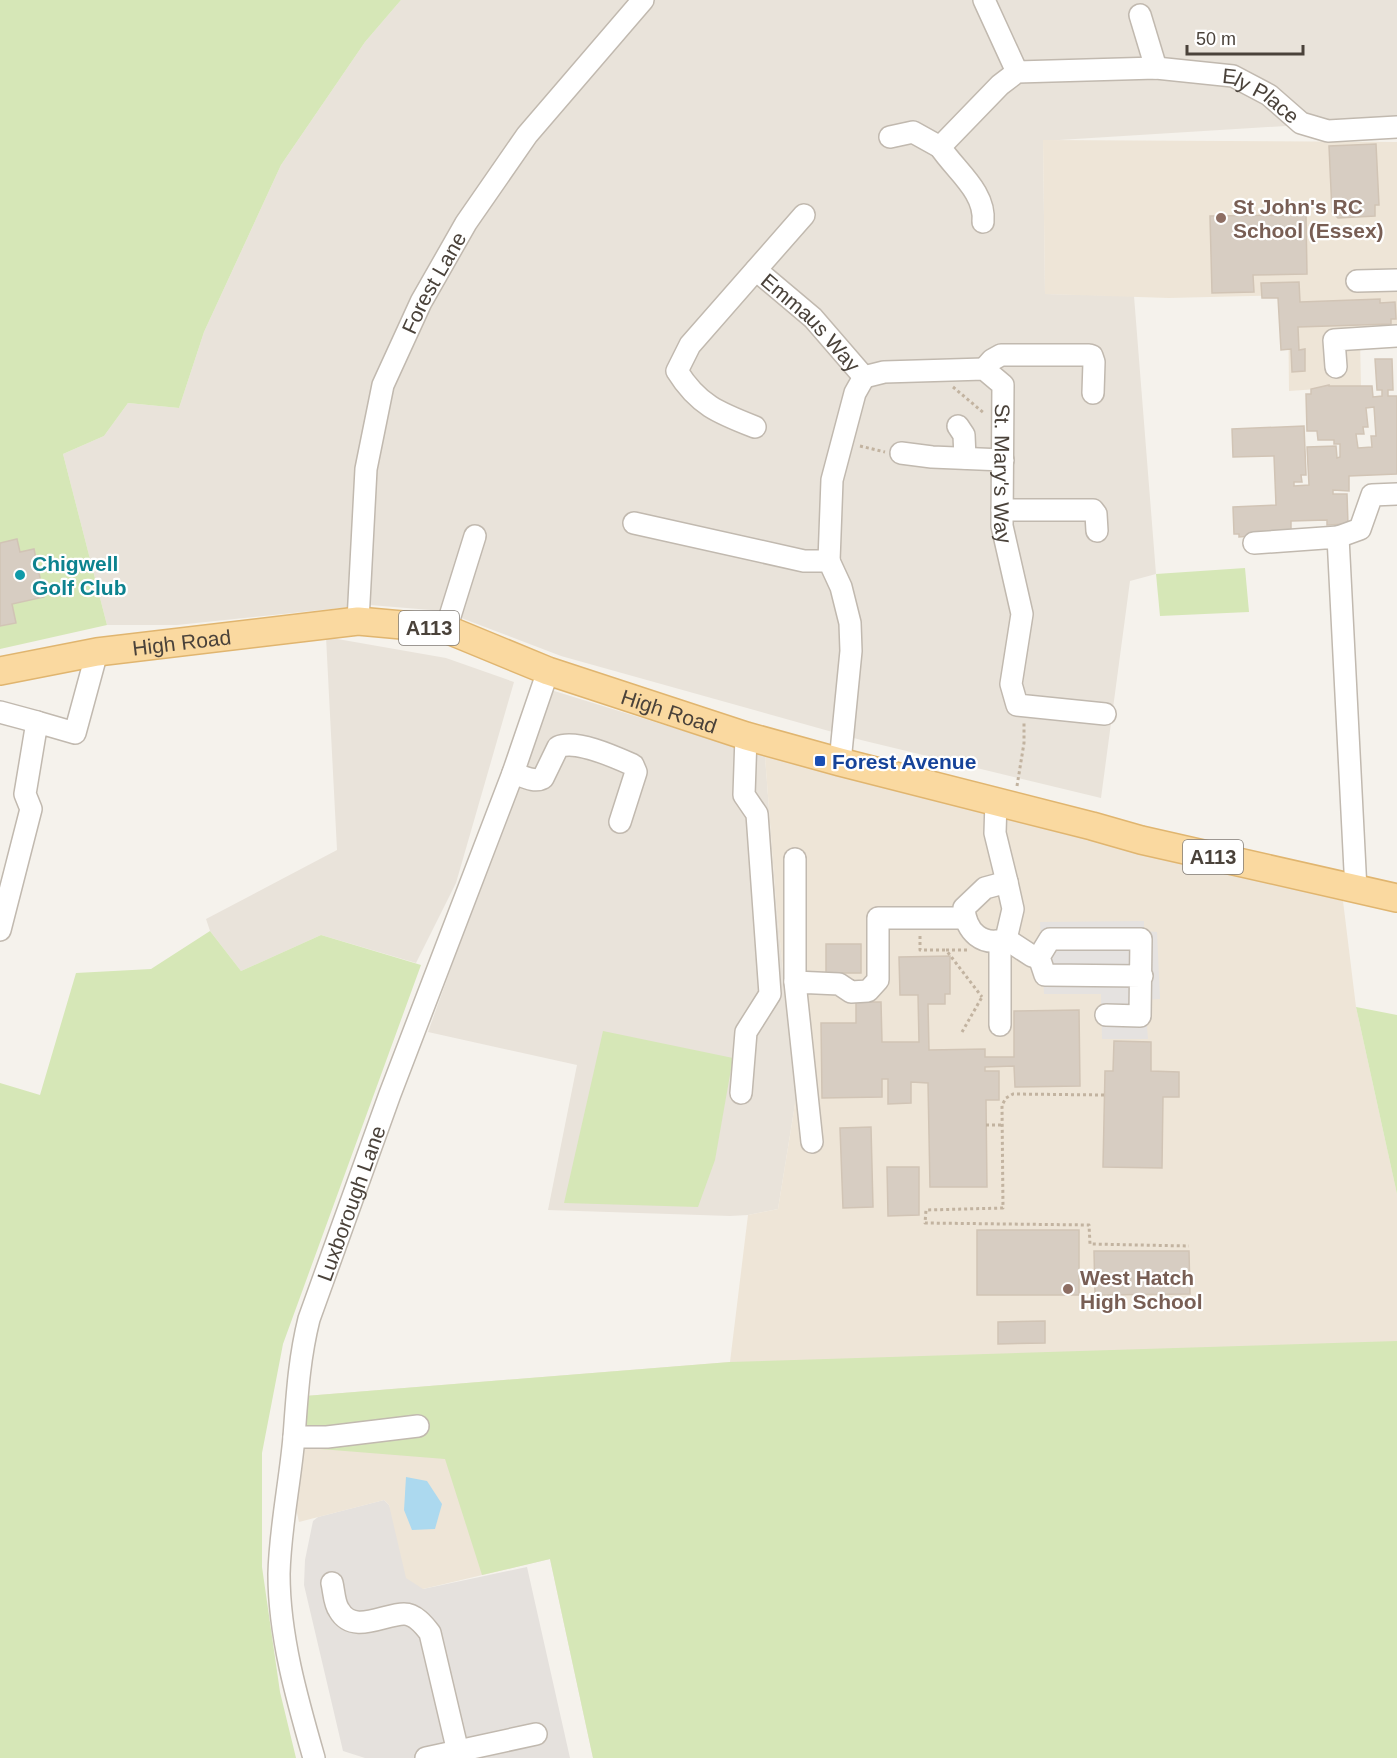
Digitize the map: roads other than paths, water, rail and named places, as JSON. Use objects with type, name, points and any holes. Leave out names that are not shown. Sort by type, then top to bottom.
[{"type":"main road","name":"High Road","points":[[0,671],[97,652],[358,621],[446,629],[548,671],[746,735],[840,762],[1141,840],[1346,888]]},
{"type":"main road","name":"A113","points":[[1346,888],[1397,898]]},
{"type":"street","name":"Forest Lane","points":[[358,621],[366,469],[383,385],[416,312],[466,223],[527,135],[644,0]]},
{"type":"street","points":[[940,147],[1000,85],[1017,72],[984,0]]},
{"type":"street","points":[[1140,15],[1156,68]]},
{"type":"street","name":"Ely Place","points":[[1017,72],[1156,68],[1233,76],[1269,95],[1301,123],[1328,131],[1397,127]]},
{"type":"street","points":[[890,137],[914,132],[940,147],[983,204],[984,222]]},
{"type":"street","name":"Emmaus Way","points":[[755,427],[717,412],[702,402],[687,388],[677,371],[690,345],[804,215]]},
{"type":"street","name":"Emmaus Way","points":[[756,270],[813,318],[864,377]]},
{"type":"street","points":[[1357,281],[1397,280]]},
{"type":"street","points":[[1336,367],[1334,340],[1397,336]]},
{"type":"street","points":[[840,762],[851,651],[850,622],[841,587],[829,561],[832,480],[855,393],[864,377],[884,372],[984,369],[992,360],[1001,355],[1089,355],[1094,362],[1093,393]]},
{"type":"street","name":"St. Mary's Way","points":[[984,369],[1003,386],[1002,526],[1022,614],[1011,684],[1017,705],[1105,714]]},
{"type":"street","points":[[958,426],[964,435],[965,458]]},
{"type":"street","points":[[901,453],[932,458],[1003,460]]},
{"type":"street","points":[[1254,543],[1338,537],[1360,529],[1372,495],[1397,494]]},
{"type":"street","points":[[1002,510],[1093,510],[1096,514],[1097,531]]},
{"type":"street","points":[[634,523],[804,561],[829,561]]},
{"type":"street","points":[[446,629],[475,536]]},
{"type":"street","points":[[1338,537],[1346,888]]},
{"type":"street","points":[[0,712],[75,734],[97,652]]},
{"type":"street","name":"Luxborough Lane","points":[[314,1758],[301,1712],[288,1648],[279,1576],[281,1533],[294,1437],[301,1352],[309,1319],[390,1094],[513,772],[548,671]]},
{"type":"street","points":[[0,930],[31,809],[25,794],[37,723]]},
{"type":"street","points":[[741,1093],[746,1032],[770,994],[757,814],[744,795],[746,735]]},
{"type":"street","points":[[513,772],[533,780],[540,780],[558,747],[567,744],[580,746],[633,765],[636,772],[620,822]]},
{"type":"street","points":[[1000,1022],[1002,943],[1013,909],[995,833],[1005,804]]},
{"type":"street","points":[[795,860],[795,982],[812,1142]]},
{"type":"street","points":[[1007,882],[994,884],[977,894],[964,908],[968,927],[982,939],[1002,943],[1039,957]]},
{"type":"street","points":[[795,982],[839,984],[851,992],[867,991],[878,980],[878,918],[965,918]]},
{"type":"street","points":[[1106,1015],[1140,1016],[1142,976],[1141,939],[1050,939],[1039,957],[1045,975],[1142,976]]},
{"type":"street","points":[[294,1437],[327,1437],[418,1426]]},
{"type":"street","points":[[332,1583],[338,1610],[346,1619],[359,1623],[406,1613],[421,1621],[430,1633],[458,1752]]},
{"type":"street","points":[[426,1758],[536,1734]]},
{"type":"water","points":[[406,1477],[427,1481],[442,1504],[435,1529],[412,1530],[404,1510]]},
{"type":"place","name":"St John's RC School (Essex)","points":[[1221,218]]},
{"type":"place","name":"Chigwell Golf Club","points":[[20,575]]},
{"type":"place","name":"Forest Avenue","points":[[820,761]]},
{"type":"place","name":"West Hatch High School","points":[[1068,1289]]}]
